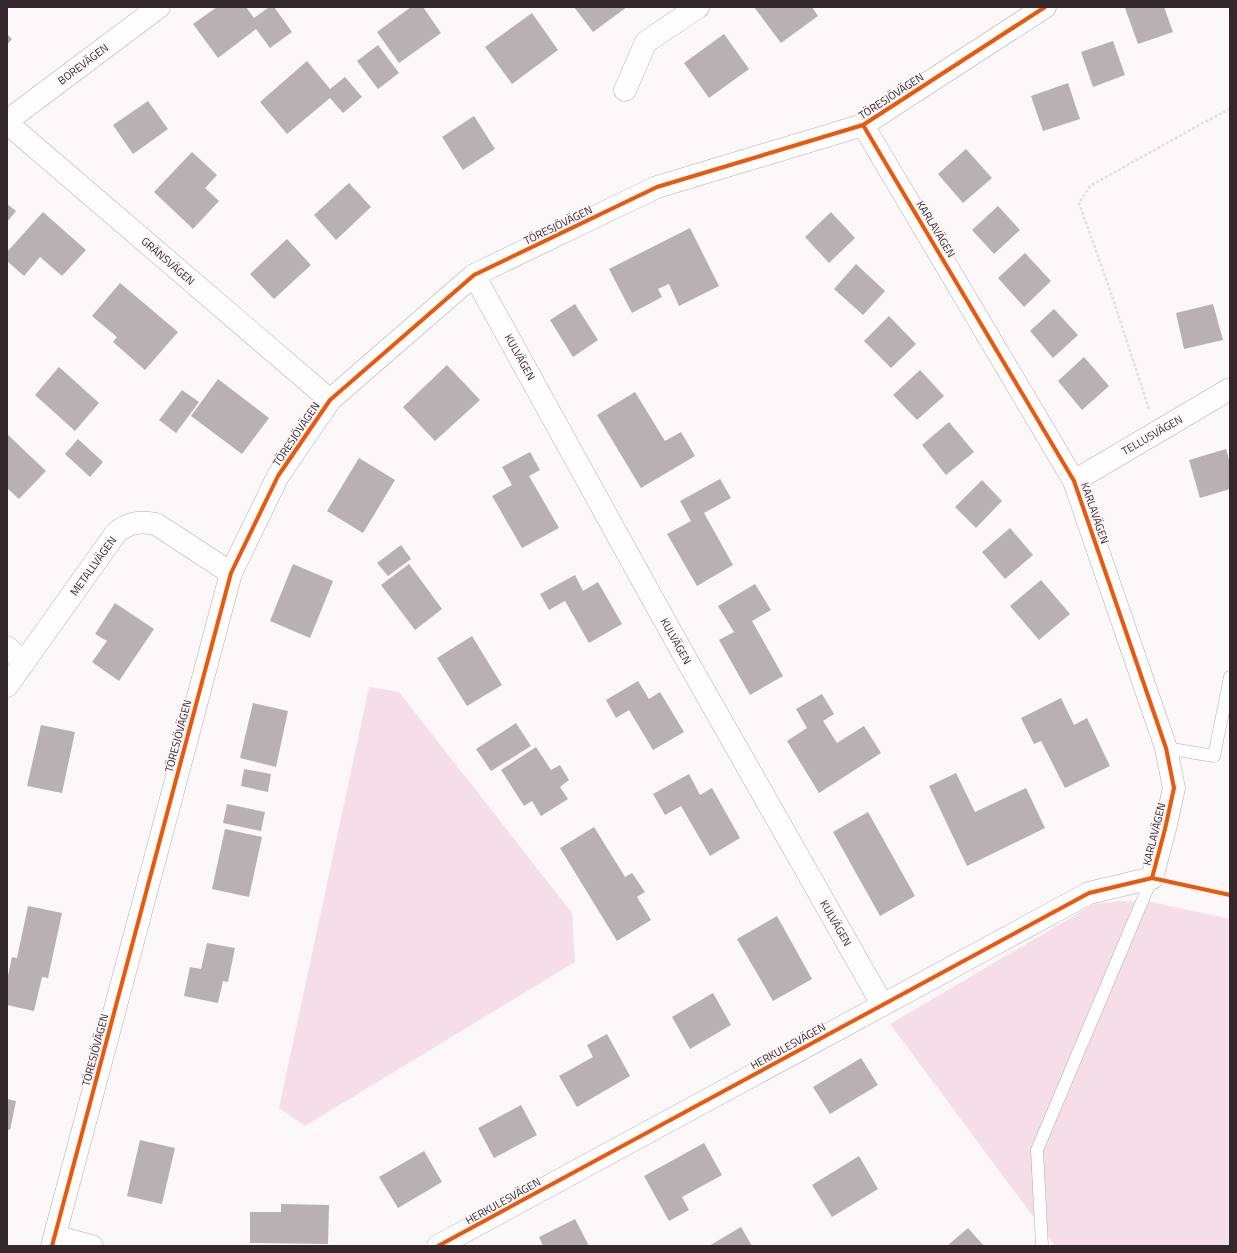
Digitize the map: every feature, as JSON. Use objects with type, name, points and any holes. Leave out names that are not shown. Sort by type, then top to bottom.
[{"type":"street","name":"BOREVÄGEN","points":[[7,122],[159,7]]},
{"type":"street","points":[[625,90],[646,42],[698,7]]},
{"type":"street","name":"TÖRESJÖVÄGEN","points":[[54,1241],[231,573],[278,476],[330,400],[474,275],[657,187],[863,125],[1044,7]]},
{"type":"street","name":"GRÄNSVÄGEN","points":[[7,122],[330,400]]},
{"type":"street","name":"KARLAVÄGEN","points":[[863,125],[1074,481],[1166,748],[1174,788],[1165,830],[1152,878]]},
{"type":"street","name":"KULVÄGEN","points":[[474,275],[676,641],[882,1004]]},
{"type":"street","name":"TELLUSVÄGEN","points":[[1074,481],[1230,389]]},
{"type":"street","name":"METALLVÄGEN","points":[[7,686],[116,533],[124,527],[143,522],[156,524],[231,573]]},
{"type":"street","points":[[7,647],[24,663]]},
{"type":"street","name":"HERKULESVÄGEN","points":[[438,1246],[1089,893],[1152,878]]},
{"type":"street","points":[[54,1241],[92,1246]]},
{"type":"lane","points":[[1166,748],[1214,756],[1230,678]]},
{"type":"lane","points":[[1042,1246],[1037,1150],[1152,878]]},
{"type":"path","points":[[1156,432],[1110,290],[1079,203],[1090,186],[1201,124],[1230,110]]},
{"type":"shaded area","points":[[369,687],[399,692],[572,913],[575,962],[305,1126],[279,1108]]},
{"type":"shaded area","points":[[1120,901],[1151,902],[1230,919],[1230,1246],[1055,1246],[890,1024],[1094,904]]},
{"type":"building","points":[[217,7],[246,7],[254,18],[269,7],[274,7],[292,32],[270,48],[256,29],[218,58],[193,24]]},
{"type":"building","points":[[411,7],[423,7],[441,33],[399,63],[377,32]]},
{"type":"building","points":[[574,7],[627,7],[593,32]]},
{"type":"building","points":[[754,7],[812,7],[818,16],[781,43]]},
{"type":"building","points":[[1164,7],[1173,32],[1138,44],[1125,8]]},
{"type":"building","points":[[532,13],[558,50],[512,84],[485,47]]},
{"type":"building","points":[[7,34],[12,39],[7,45]]},
{"type":"building","points":[[724,34],[749,69],[709,98],[684,63]]},
{"type":"building","points":[[1113,41],[1125,75],[1093,87],[1081,52]]},
{"type":"building","points":[[378,45],[399,73],[378,89],[357,61]]},
{"type":"building","points":[[307,61],[330,89],[345,77],[362,97],[343,113],[330,98],[287,134],[260,102]]},
{"type":"building","points":[[1068,83],[1080,119],[1043,131],[1031,96]]},
{"type":"building","points":[[148,101],[168,129],[133,154],[113,125]]},
{"type":"building","points":[[474,116],[495,149],[463,170],[442,137]]},
{"type":"building","points":[[966,149],[992,178],[963,203],[938,174]]},
{"type":"building","points":[[192,152],[217,175],[205,188],[219,201],[193,229],[154,192]]},
{"type":"building","points":[[349,183],[371,207],[336,240],[314,215]]},
{"type":"building","points":[[7,204],[16,211],[7,222]]},
{"type":"building","points":[[998,206],[1020,230],[994,254],[972,230]]},
{"type":"building","points":[[43,212],[86,250],[62,276],[40,257],[24,276],[7,261],[7,252]]},
{"type":"building","points":[[831,212],[855,238],[829,263],[805,237]]},
{"type":"building","points":[[690,228],[719,286],[679,306],[669,284],[658,289],[662,297],[632,313],[609,269]]},
{"type":"building","points":[[287,239],[311,265],[274,299],[250,274]]},
{"type":"building","points":[[1025,253],[1051,281],[1024,307],[998,278]]},
{"type":"building","points":[[856,264],[885,291],[863,315],[834,289]]},
{"type":"building","points":[[120,283],[178,332],[145,370],[113,342],[117,337],[92,316]]},
{"type":"building","points":[[575,304],[598,340],[573,357],[550,320]]},
{"type":"building","points":[[1213,304],[1223,340],[1184,349],[1176,313]]},
{"type":"building","points":[[1054,309],[1078,335],[1053,358],[1030,331]]},
{"type":"building","points":[[889,316],[916,344],[891,368],[864,341]]},
{"type":"building","points":[[1084,357],[1109,386],[1082,410],[1058,381]]},
{"type":"building","points":[[447,365],[480,400],[435,441],[403,407]]},
{"type":"building","points":[[59,367],[99,403],[75,431],[35,395]]},
{"type":"building","points":[[920,370],[944,396],[917,420],[893,395]]},
{"type":"building","points":[[218,379],[269,418],[242,454],[191,416]]},
{"type":"building","points":[[182,390],[199,402],[176,433],[159,420]]},
{"type":"building","points":[[635,392],[665,441],[681,432],[695,456],[641,488],[597,415]]},
{"type":"building","points":[[949,422],[974,452],[946,475],[922,445]]},
{"type":"building","points":[[7,434],[46,471],[19,499],[7,488]]},
{"type":"building","points":[[78,439],[103,462],[90,477],[65,454]]},
{"type":"building","points":[[1226,449],[1230,463],[1230,489],[1200,498],[1189,460]]},
{"type":"building","points":[[530,452],[540,470],[529,476],[559,528],[522,548],[492,496],[512,485],[502,467]]},
{"type":"building","points":[[359,458],[395,480],[363,533],[327,511]]},
{"type":"building","points":[[720,479],[731,498],[704,513],[733,565],[697,586],[667,534],[691,521],[680,501]]},
{"type":"building","points":[[982,480],[1002,501],[976,528],[955,507]]},
{"type":"building","points":[[1010,528],[1033,555],[1005,579],[982,552]]},
{"type":"building","points":[[401,545],[411,559],[388,576],[377,563]]},
{"type":"building","points":[[293,564],[333,581],[310,638],[270,621]]},
{"type":"building","points":[[409,564],[442,609],[415,630],[381,585]]},
{"type":"building","points":[[575,575],[583,591],[598,582],[622,624],[589,643],[565,601],[549,610],[540,594]]},
{"type":"building","points":[[1041,580],[1070,614],[1039,640],[1010,606]]},
{"type":"building","points":[[755,584],[771,610],[752,621],[783,676],[750,695],[719,640],[734,632],[718,606]]},
{"type":"building","points":[[115,603],[154,629],[119,681],[92,662],[107,641],[95,634]]},
{"type":"building","points":[[472,636],[502,685],[467,706],[437,658]]},
{"type":"building","points":[[638,681],[649,699],[660,692],[684,732],[653,750],[629,710],[616,718],[606,700]]},
{"type":"building","points":[[822,694],[834,714],[823,721],[837,743],[864,726],[881,753],[819,793],[787,741],[807,728],[796,709]]},
{"type":"building","points":[[1061,698],[1074,725],[1087,718],[1110,766],[1065,788],[1041,741],[1034,744],[1021,718]]},
{"type":"building","points":[[253,703],[288,711],[276,767],[240,758]]},
{"type":"building","points":[[516,723],[531,746],[491,771],[476,749]]},
{"type":"building","points":[[41,725],[75,732],[62,793],[27,786]]},
{"type":"building","points":[[536,747],[551,770],[560,765],[569,780],[560,787],[568,799],[541,816],[532,801],[524,806],[501,770]]},
{"type":"building","points":[[244,769],[271,774],[268,792],[241,786]]},
{"type":"building","points":[[956,773],[975,812],[1026,788],[1045,828],[967,866],[929,786]]},
{"type":"building","points":[[689,774],[700,795],[712,788],[740,838],[710,856],[681,806],[665,815],[653,794]]},
{"type":"building","points":[[227,804],[265,812],[261,831],[223,823]]},
{"type":"building","points":[[868,812],[915,896],[880,916],[833,832]]},
{"type":"building","points":[[594,827],[625,877],[632,873],[645,892],[637,897],[651,920],[617,941],[560,848]]},
{"type":"building","points":[[225,829],[262,837],[249,897],[212,889]]},
{"type":"building","points":[[28,906],[62,913],[48,978],[42,977],[34,1011],[7,1005],[7,980],[12,957],[17,958]]},
{"type":"building","points":[[777,916],[812,979],[773,1001],[737,939]]},
{"type":"building","points":[[207,943],[235,948],[228,982],[223,981],[218,1003],[184,996],[190,967],[201,969]]},
{"type":"building","points":[[713,993],[731,1025],[690,1049],[672,1017]]},
{"type":"building","points":[[607,1034],[630,1076],[577,1107],[559,1076],[593,1057],[587,1045]]},
{"type":"building","points":[[861,1058],[878,1085],[830,1114],[813,1087]]},
{"type":"building","points":[[7,1099],[16,1101],[10,1130],[7,1129]]},
{"type":"building","points":[[521,1105],[537,1135],[494,1158],[478,1128]]},
{"type":"building","points":[[140,1140],[175,1148],[162,1204],[127,1196]]},
{"type":"building","points":[[704,1143],[722,1175],[682,1197],[689,1210],[669,1221],[644,1176]]},
{"type":"building","points":[[424,1151],[442,1182],[398,1208],[379,1177]]},
{"type":"building","points":[[859,1156],[878,1189],[832,1217],[812,1185]]},
{"type":"building","points":[[281,1204],[329,1205],[328,1244],[250,1243],[250,1212],[281,1212]]},
{"type":"building","points":[[575,1219],[589,1246],[543,1246],[539,1237]]},
{"type":"building","points":[[741,1227],[752,1246],[709,1246]]},
{"type":"building","points":[[968,1228],[984,1246],[947,1246]]},
{"type":"cycle path","points":[[52,1246],[231,573],[278,476],[330,400],[474,275],[657,187],[863,125],[1045,7]]},
{"type":"cycle path","points":[[863,125],[1074,481],[1166,748],[1174,788],[1152,878]]},
{"type":"cycle path","points":[[438,1246],[1089,893],[1152,878],[1230,895]]}]
